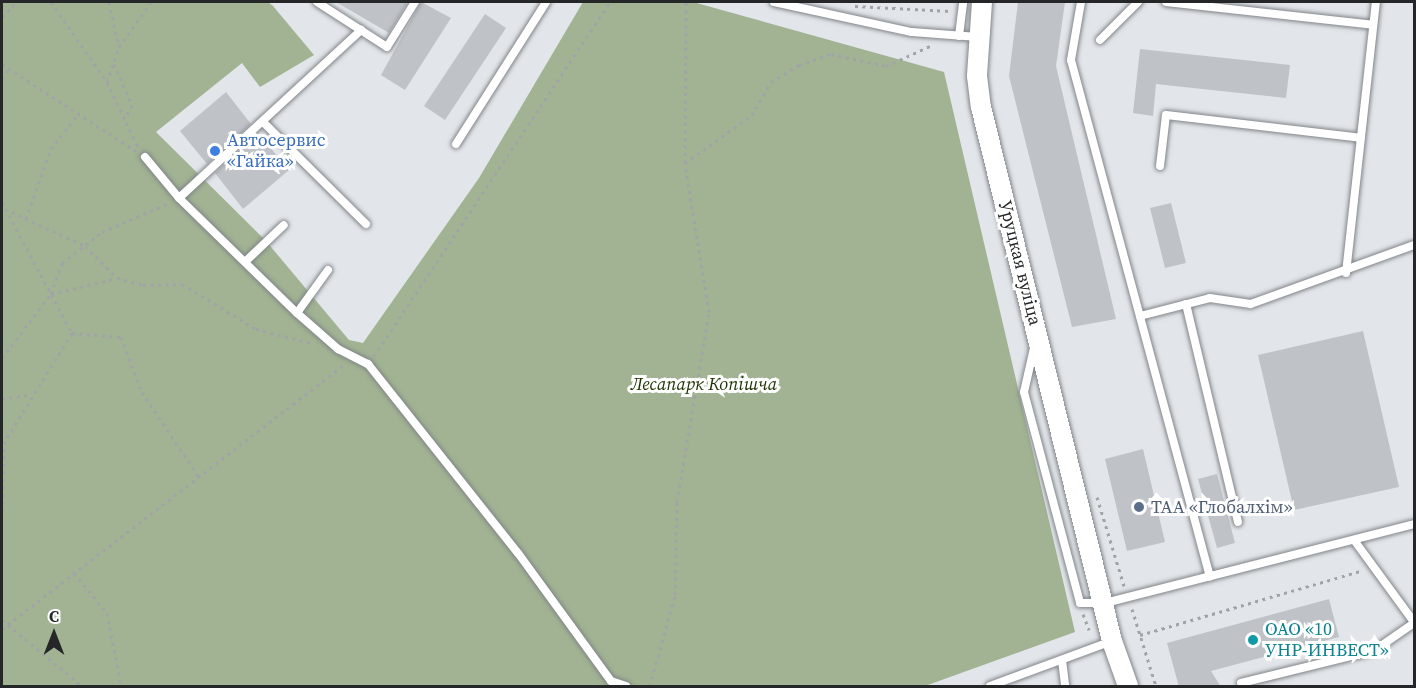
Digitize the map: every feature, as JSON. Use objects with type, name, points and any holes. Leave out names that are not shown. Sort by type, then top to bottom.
[{"type":"street","name":"Уруцкая вуліца","points":[[982,2],[968,37],[981,107],[1106,603],[1112,641],[1128,687]]},
{"type":"lane","points":[[317,2],[387,47],[415,2]]},
{"type":"lane","points":[[456,144],[546,2]]},
{"type":"lane","points":[[774,2],[940,34],[968,37],[962,12],[963,2]]},
{"type":"lane","points":[[1081,2],[1071,60],[1210,577]]},
{"type":"lane","points":[[1100,40],[1138,2]]},
{"type":"lane","points":[[1166,2],[1373,25]]},
{"type":"lane","points":[[1346,273],[1376,2]]},
{"type":"lane","points":[[179,198],[361,30]]},
{"type":"lane","points":[[1160,166],[1166,115],[1361,138]]},
{"type":"lane","points":[[263,122],[366,224]]},
{"type":"lane","points":[[145,157],[179,198],[297,313],[338,349],[368,364],[518,554],[610,681],[626,687]]},
{"type":"lane","points":[[246,261],[284,225]]},
{"type":"lane","points":[[1140,316],[1210,298],[1251,304],[1346,273],[1414,245]]},
{"type":"lane","points":[[297,313],[328,270]]},
{"type":"lane","points":[[1186,304],[1238,522]]},
{"type":"lane","points":[[1037,332],[1024,392],[1080,603],[1106,603],[1128,598],[1414,524]]},
{"type":"lane","points":[[1241,683],[1375,650],[1414,622],[1354,540]]},
{"type":"lane","points":[[990,687],[1112,641]]},
{"type":"lane","points":[[1062,660],[1065,687]]},
{"type":"path","points":[[2,17],[17,2]]},
{"type":"path","points":[[2,64],[143,156],[106,82],[51,2]]},
{"type":"path","points":[[109,2],[118,46]]},
{"type":"path","points":[[106,82],[118,46],[150,2]]},
{"type":"path","points":[[368,364],[610,2]]},
{"type":"path","points":[[650,687],[675,595],[677,502],[709,312],[685,163],[686,2]]},
{"type":"path","points":[[846,5],[962,12]]},
{"type":"path","points":[[685,163],[752,116],[771,82],[799,65],[831,54],[886,66],[928,50],[940,34]]},
{"type":"path","points":[[113,62],[132,105],[124,119]]},
{"type":"path","points":[[2,79],[9,69]]},
{"type":"path","points":[[26,219],[51,148],[78,114]]},
{"type":"path","points":[[2,358],[51,294],[62,262],[102,231],[179,198]]},
{"type":"path","points":[[2,202],[72,333]]},
{"type":"path","points":[[5,209],[85,246],[117,278]]},
{"type":"path","points":[[51,294],[117,278],[143,285],[182,284],[256,329],[338,349]]},
{"type":"path","points":[[2,518],[6,512],[5,441],[72,333]]},
{"type":"path","points":[[72,333],[121,337],[142,392],[200,479]]},
{"type":"path","points":[[2,629],[73,572],[200,479],[352,358]]},
{"type":"path","points":[[2,399],[33,394]]},
{"type":"path","points":[[1093,484],[1156,687]]},
{"type":"path","points":[[1140,635],[1375,567]]},
{"type":"path","points":[[73,572],[107,613],[121,687]]},
{"type":"path","points":[[2,620],[82,687]]},
{"type":"green space","name":"Лесапарк Копішча","points":[[2,2],[268,2],[273,6],[314,55],[260,87],[242,63],[156,132],[266,241],[349,340],[363,343],[479,178],[583,2],[693,2],[944,72],[1075,632],[925,686],[2,686]]},
{"type":"building","points":[[336,2],[408,2],[389,33]]},
{"type":"building","points":[[421,2],[451,18],[405,90],[381,75]]},
{"type":"building","points":[[1018,2],[1065,2],[1056,66],[1116,319],[1072,327],[1009,76]]},
{"type":"building","points":[[485,14],[506,28],[445,120],[424,106]]},
{"type":"building","points":[[1140,49],[1290,65],[1286,98],[1156,84],[1153,116],[1133,113]]},
{"type":"building","points":[[226,92],[251,124],[207,164],[180,131]]},
{"type":"building","points":[[258,133],[289,170],[243,209],[215,173]]},
{"type":"building","points":[[1171,203],[1186,263],[1165,268],[1150,208]]},
{"type":"building","points":[[1363,331],[1399,487],[1294,510],[1258,355]]},
{"type":"building","points":[[1143,449],[1165,542],[1127,551],[1105,459]]},
{"type":"building","points":[[1217,474],[1235,543],[1217,548],[1198,479]]},
{"type":"building","name":"ОАО «10 УНР-ИНВЕСТ»","points":[[1329,599],[1339,637],[1211,671],[1221,687],[1179,687],[1167,643]]},
{"type":"place","name":"Автосервис «Гайка»","points":[[215,151]]},
{"type":"place","name":"ТАА «Глобалхім»","points":[[1139,507]]},
{"type":"place","name":"ОАО «10 УНР-ИНВЕСТ»","points":[[1253,640]]}]
